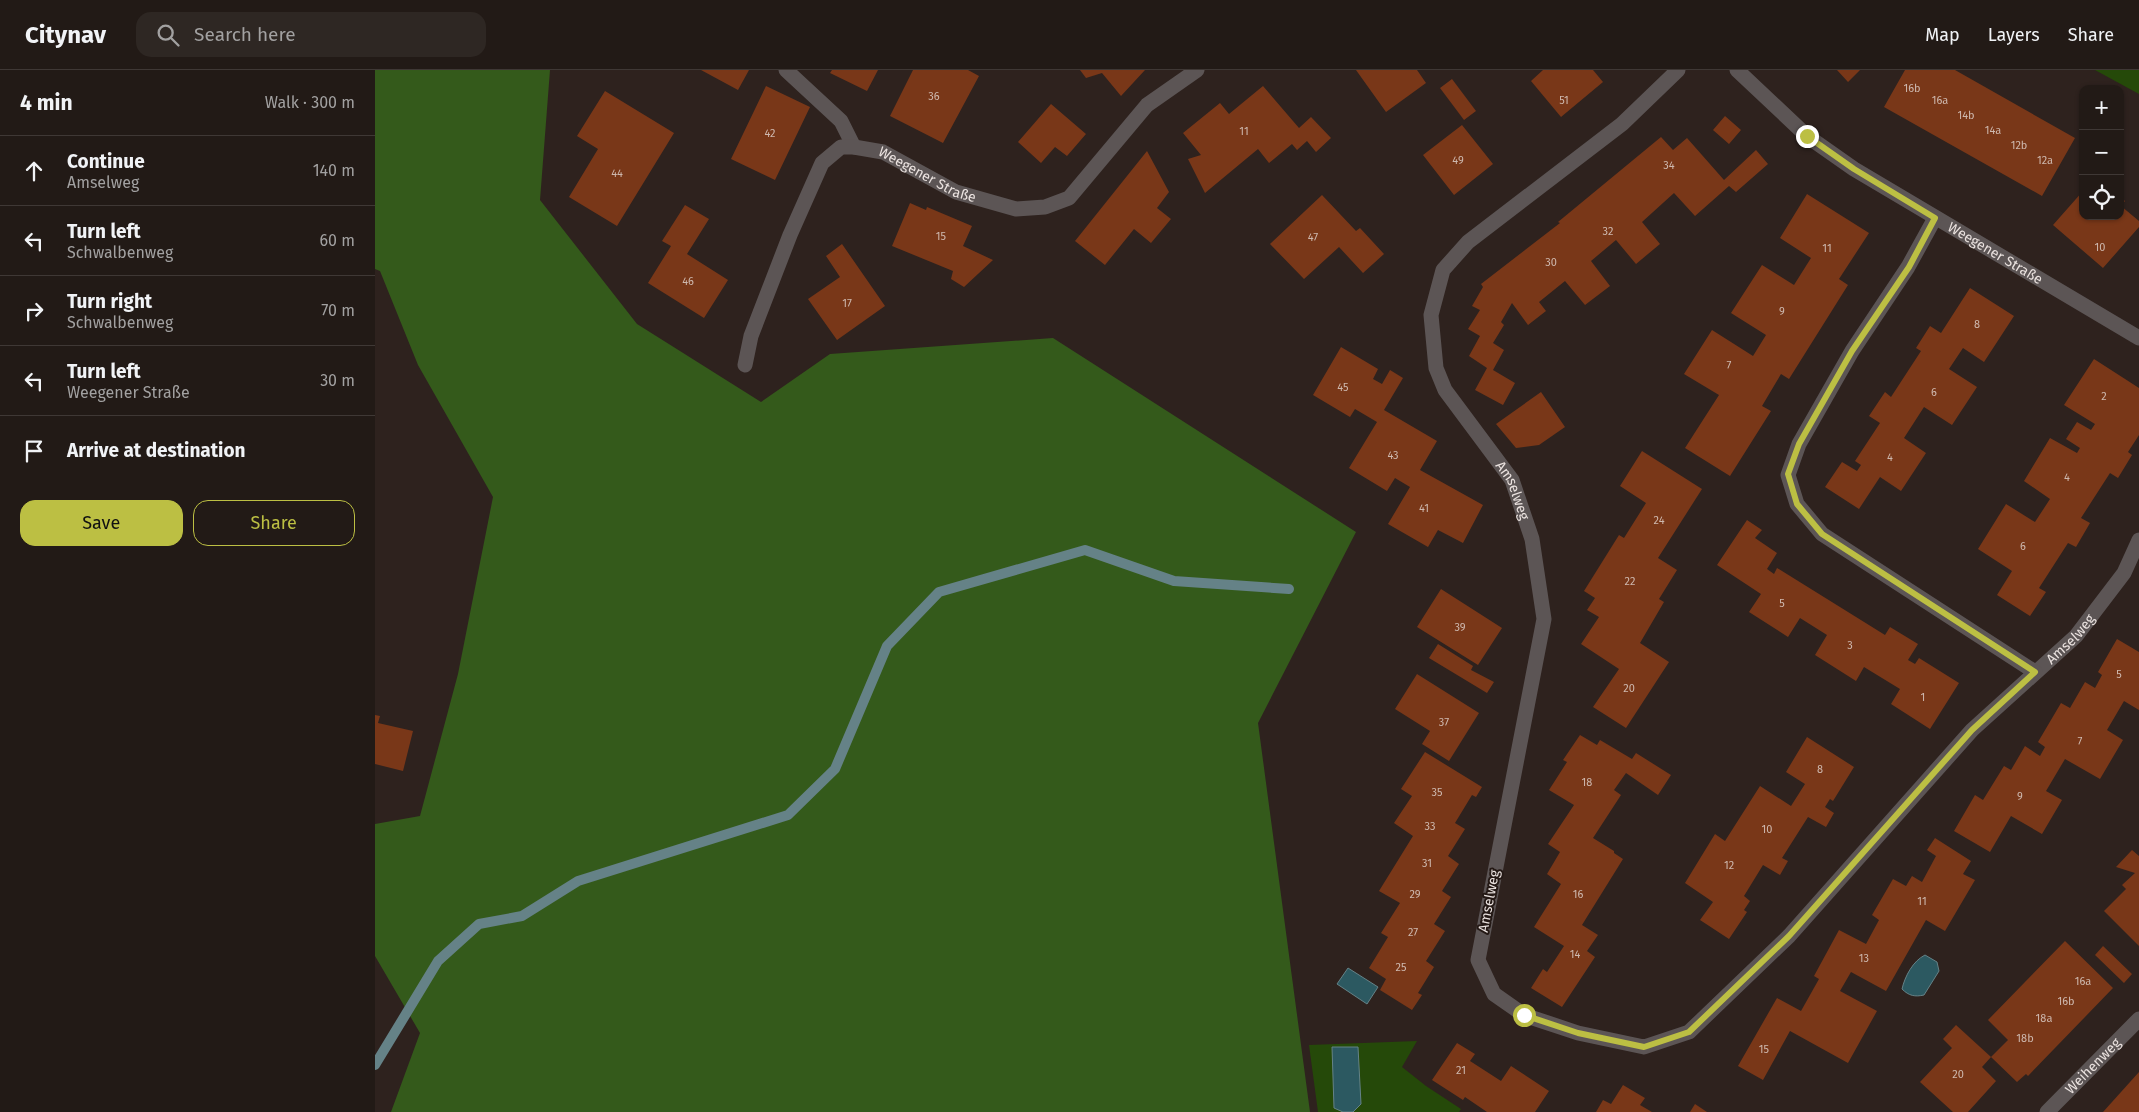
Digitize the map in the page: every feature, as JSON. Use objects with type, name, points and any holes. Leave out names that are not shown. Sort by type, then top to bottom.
[{"type":"street","points":[[786,70],[841,121],[854,147]]},
{"type":"street","name":"Weegener Straße","points":[[745,365],[751,336],[790,235],[822,163],[841,147],[854,147],[883,152],[956,192],[1016,210],[1045,207],[1069,198],[1147,105],[1197,70]]},
{"type":"street","name":"Amselweg","points":[[1678,70],[1622,124],[1468,242],[1443,270],[1431,315],[1436,368],[1445,390],[1512,480],[1532,539],[1544,620],[1478,960],[1494,994],[1524,1015],[1578,1033],[1644,1047],[1689,1032],[1789,936],[1972,730],[2076,636],[2124,573],[2139,540]]},
{"type":"street","name":"Weegener Straße","points":[[1737,70],[1807,136],[1854,169],[2139,338]]},
{"type":"street","points":[[1935,218],[1909,267],[1852,351],[1799,444],[1788,474],[1797,504],[1822,534],[2035,672]]},
{"type":"street","name":"Weihenweg","points":[[2047,1112],[2139,1019]]},
{"type":"green space","points":[[375,70],[550,70],[540,200],[637,324],[761,402],[830,354],[1053,338],[1356,532],[1258,723],[1310,1112],[391,1112],[420,1033],[375,956],[375,824],[420,816],[458,674],[493,497],[418,365],[380,271],[375,269]]},
{"type":"green space","points":[[2095,70],[2139,70],[2139,94]]},
{"type":"green space","points":[[1417,1041],[1402,1067],[1426,1086],[1461,1109],[1459,1112],[1318,1112],[1309,1045]]},
{"type":"water","points":[[1925,955],[1937,962],[1939,971],[1924,995],[1910,995],[1902,989],[1905,979],[1913,965]]},
{"type":"water","points":[[1348,968],[1378,987],[1367,1004],[1337,984]]},
{"type":"water","points":[[1332,1047],[1358,1047],[1361,1104],[1353,1112],[1343,1112],[1334,1108]]},
{"type":"building","points":[[701,70],[749,70],[738,90]]},
{"type":"building","points":[[832,70],[878,70],[867,91],[830,73]]},
{"type":"building","points":[[913,70],[968,70],[979,76],[943,143],[890,116]]},
{"type":"building","points":[[1080,70],[1145,70],[1121,96],[1102,73],[1086,78]]},
{"type":"building","points":[[1356,70],[1417,70],[1426,83],[1386,112]]},
{"type":"building","points":[[1543,70],[1593,70],[1603,82],[1561,117],[1531,81]]},
{"type":"building","points":[[1837,70],[1860,70],[1848,82]]},
{"type":"building","points":[[1905,70],[1955,70],[2075,138],[2042,196],[1884,107]]},
{"type":"building","points":[[1452,79],[1476,111],[1464,120],[1440,88]]},
{"type":"building","points":[[766,86],[810,107],[775,180],[731,159]]},
{"type":"building","points":[[1263,86],[1299,128],[1311,117],[1331,138],[1316,152],[1307,141],[1297,150],[1292,144],[1269,163],[1258,149],[1205,193],[1188,159],[1201,155],[1183,133],[1220,103],[1229,114]]},
{"type":"building","points":[[605,91],[674,133],[617,226],[569,197],[598,149],[577,136]]},
{"type":"building","points":[[1051,104],[1086,134],[1067,156],[1055,147],[1041,163],[1018,142]]},
{"type":"building","points":[[1725,116],[1741,130],[1729,144],[1713,130]]},
{"type":"building","points":[[1462,125],[1493,164],[1454,195],[1423,155]]},
{"type":"building","points":[[1661,137],[1673,150],[1687,138],[1724,180],[1756,150],[1768,164],[1736,192],[1729,186],[1695,216],[1674,193],[1642,222],[1660,244],[1636,264],[1616,240],[1591,261],[1610,286],[1585,305],[1565,281],[1539,302],[1546,311],[1528,325],[1512,303],[1501,322],[1504,325],[1493,343],[1504,350],[1493,370],[1515,383],[1503,405],[1475,390],[1487,368],[1469,356],[1480,336],[1468,329],[1480,310],[1472,306],[1483,287],[1481,284],[1560,223],[1558,222]]},
{"type":"building","points":[[1147,151],[1169,192],[1157,208],[1171,219],[1151,243],[1134,229],[1105,265],[1075,241]]},
{"type":"building","points":[[1807,194],[1869,233],[1839,279],[1848,285],[1789,379],[1781,374],[1762,406],[1771,411],[1730,476],[1685,448],[1719,395],[1684,374],[1712,330],[1753,356],[1766,335],[1731,313],[1762,265],[1794,285],[1811,258],[1780,238]]},
{"type":"building","points":[[1322,195],[1356,231],[1360,228],[1384,254],[1363,273],[1339,247],[1304,279],[1270,244]]},
{"type":"building","points":[[2079,196],[2079,220],[2124,220],[2124,208],[2139,221],[2139,227],[2103,268],[2053,225]]},
{"type":"building","points":[[910,203],[926,210],[927,207],[972,226],[963,246],[993,260],[964,287],[951,279],[953,271],[892,246]]},
{"type":"building","points":[[685,205],[709,219],[687,254],[728,280],[704,318],[648,283],[671,246],[662,241]]},
{"type":"building","points":[[842,244],[885,306],[837,340],[808,299],[840,277],[826,256]]},
{"type":"building","points":[[1970,288],[2014,316],[1984,362],[1963,348],[1949,369],[1977,387],[1952,425],[1924,407],[1904,438],[1926,453],[1901,491],[1880,477],[1859,509],[1825,487],[1842,462],[1857,471],[1861,465],[1855,461],[1880,423],[1869,416],[1885,392],[1891,397],[1921,351],[1916,348],[1930,326],[1941,333]]},
{"type":"building","points":[[1341,347],[1378,369],[1373,379],[1382,384],[1390,370],[1403,378],[1384,410],[1437,441],[1420,470],[1483,505],[1463,543],[1438,530],[1428,547],[1388,524],[1410,487],[1395,478],[1387,491],[1349,468],[1377,422],[1355,409],[1350,417],[1313,395]]},
{"type":"building","points":[[2094,359],[2139,388],[2139,435],[2128,452],[2132,455],[2118,478],[2110,473],[2081,518],[2090,523],[2076,547],[2068,543],[2039,588],[2046,592],[2030,616],[1997,595],[2012,571],[1978,549],[2006,504],[2035,522],[2050,499],[2024,481],[2050,438],[2077,453],[2080,448],[2066,439],[2077,422],[2091,430],[2095,424],[2064,405]]},
{"type":"building","points":[[1541,392],[1565,427],[1539,445],[1516,448],[1496,424]]},
{"type":"building","points":[[1642,451],[1702,489],[1658,558],[1677,570],[1659,599],[1664,602],[1640,643],[1669,662],[1626,728],[1593,707],[1619,669],[1581,644],[1599,617],[1587,610],[1595,598],[1584,591],[1619,535],[1624,538],[1646,503],[1620,486]]},
{"type":"building","points":[[1747,520],[1762,530],[1755,538],[1777,553],[1767,569],[1774,574],[1777,568],[1885,635],[1890,627],[1918,644],[1908,660],[1915,664],[1919,658],[1959,683],[1930,729],[1891,704],[1900,689],[1864,667],[1856,681],[1815,655],[1827,635],[1800,618],[1788,637],[1749,612],[1761,594],[1717,565]]},
{"type":"building","points":[[1441,589],[1502,628],[1478,665],[1417,627]]},
{"type":"building","points":[[2117,639],[2139,652],[2139,710],[2124,701],[2107,730],[2123,740],[2100,779],[2065,759],[2046,791],[2062,800],[2042,834],[2011,816],[1990,852],[1954,831],[1975,795],[1983,800],[2004,766],[2011,770],[2025,746],[2040,756],[2045,747],[2038,742],[2061,703],[2070,708],[2085,682],[2095,688],[2102,675],[2098,672]]},
{"type":"building","points":[[1438,644],[1473,666],[1471,670],[1494,682],[1487,693],[1429,658]]},
{"type":"building","points":[[1417,674],[1479,713],[1449,761],[1422,744],[1430,731],[1395,709]]},
{"type":"building","points":[[375,715],[380,716],[378,723],[413,731],[403,771],[375,764]]},
{"type":"building","points":[[1580,735],[1597,745],[1600,740],[1632,759],[1636,753],[1671,775],[1658,795],[1626,773],[1614,790],[1621,795],[1593,838],[1623,859],[1582,925],[1598,935],[1587,951],[1595,957],[1562,1007],[1531,988],[1543,969],[1547,972],[1564,946],[1534,927],[1561,884],[1547,874],[1560,852],[1548,844],[1574,805],[1549,790],[1567,762],[1563,760]]},
{"type":"building","points":[[1807,737],[1854,767],[1833,801],[1830,799],[1825,807],[1834,813],[1826,827],[1808,817],[1782,858],[1788,861],[1780,875],[1763,865],[1744,896],[1750,901],[1744,910],[1747,912],[1729,939],[1700,920],[1713,902],[1685,883],[1715,834],[1725,841],[1760,786],[1791,806],[1805,784],[1786,772]]},
{"type":"building","points":[[1425,752],[1482,787],[1476,797],[1472,795],[1455,823],[1465,829],[1448,856],[1459,864],[1442,891],[1451,897],[1434,924],[1445,931],[1426,961],[1434,967],[1418,993],[1422,995],[1412,1010],[1380,990],[1386,979],[1369,968],[1388,937],[1381,933],[1400,903],[1379,891],[1413,836],[1394,823],[1412,796],[1401,789]]},
{"type":"building","points":[[1935,838],[1971,861],[1963,874],[1975,880],[1945,931],[1926,920],[1886,991],[1851,972],[1840,991],[1877,1011],[1848,1063],[1790,1031],[1763,1080],[1738,1066],[1777,998],[1801,1011],[1819,979],[1814,976],[1839,930],[1866,944],[1879,920],[1872,915],[1893,879],[1906,886],[1912,876],[1922,882],[1936,856],[1927,850]]},
{"type":"building","points":[[2132,850],[2139,856],[2139,946],[2104,911],[2126,889],[2122,885],[2135,873],[2116,867]]},
{"type":"building","points":[[2065,941],[2113,988],[2028,1076],[2026,1074],[2017,1082],[1991,1057],[2008,1040],[1988,1020]]},
{"type":"building","points":[[2103,946],[2132,974],[2124,983],[2095,955]]},
{"type":"building","points":[[1956,1025],[1991,1057],[1982,1067],[1996,1081],[1968,1112],[1953,1112],[1920,1082],[1952,1048],[1943,1039]]},
{"type":"building","points":[[1457,1043],[1475,1054],[1470,1061],[1501,1081],[1511,1066],[1549,1091],[1535,1112],[1487,1112],[1465,1097],[1463,1100],[1432,1080]]},
{"type":"building","points":[[2139,1072],[2139,1112],[2103,1112]]},
{"type":"building","points":[[1623,1085],[1645,1098],[1640,1105],[1652,1112],[1596,1112],[1603,1100],[1611,1104]]},
{"type":"building","points":[[1695,1104],[1707,1112],[1690,1112]]},
{"type":"waterway","points":[[375,1065],[438,961],[479,924],[522,916],[578,881],[788,815],[835,769],[887,646],[939,592],[1085,550],[1174,581],[1289,589]]},
{"type":"route","points":[[1524,1015],[1578,1033],[1644,1047],[1689,1032],[1789,936],[1972,730],[2035,672],[1865,560],[1822,534],[1797,504],[1788,474],[1799,444],[1852,351],[1909,267],[1935,218],[1854,169],[1807,136]]}]
